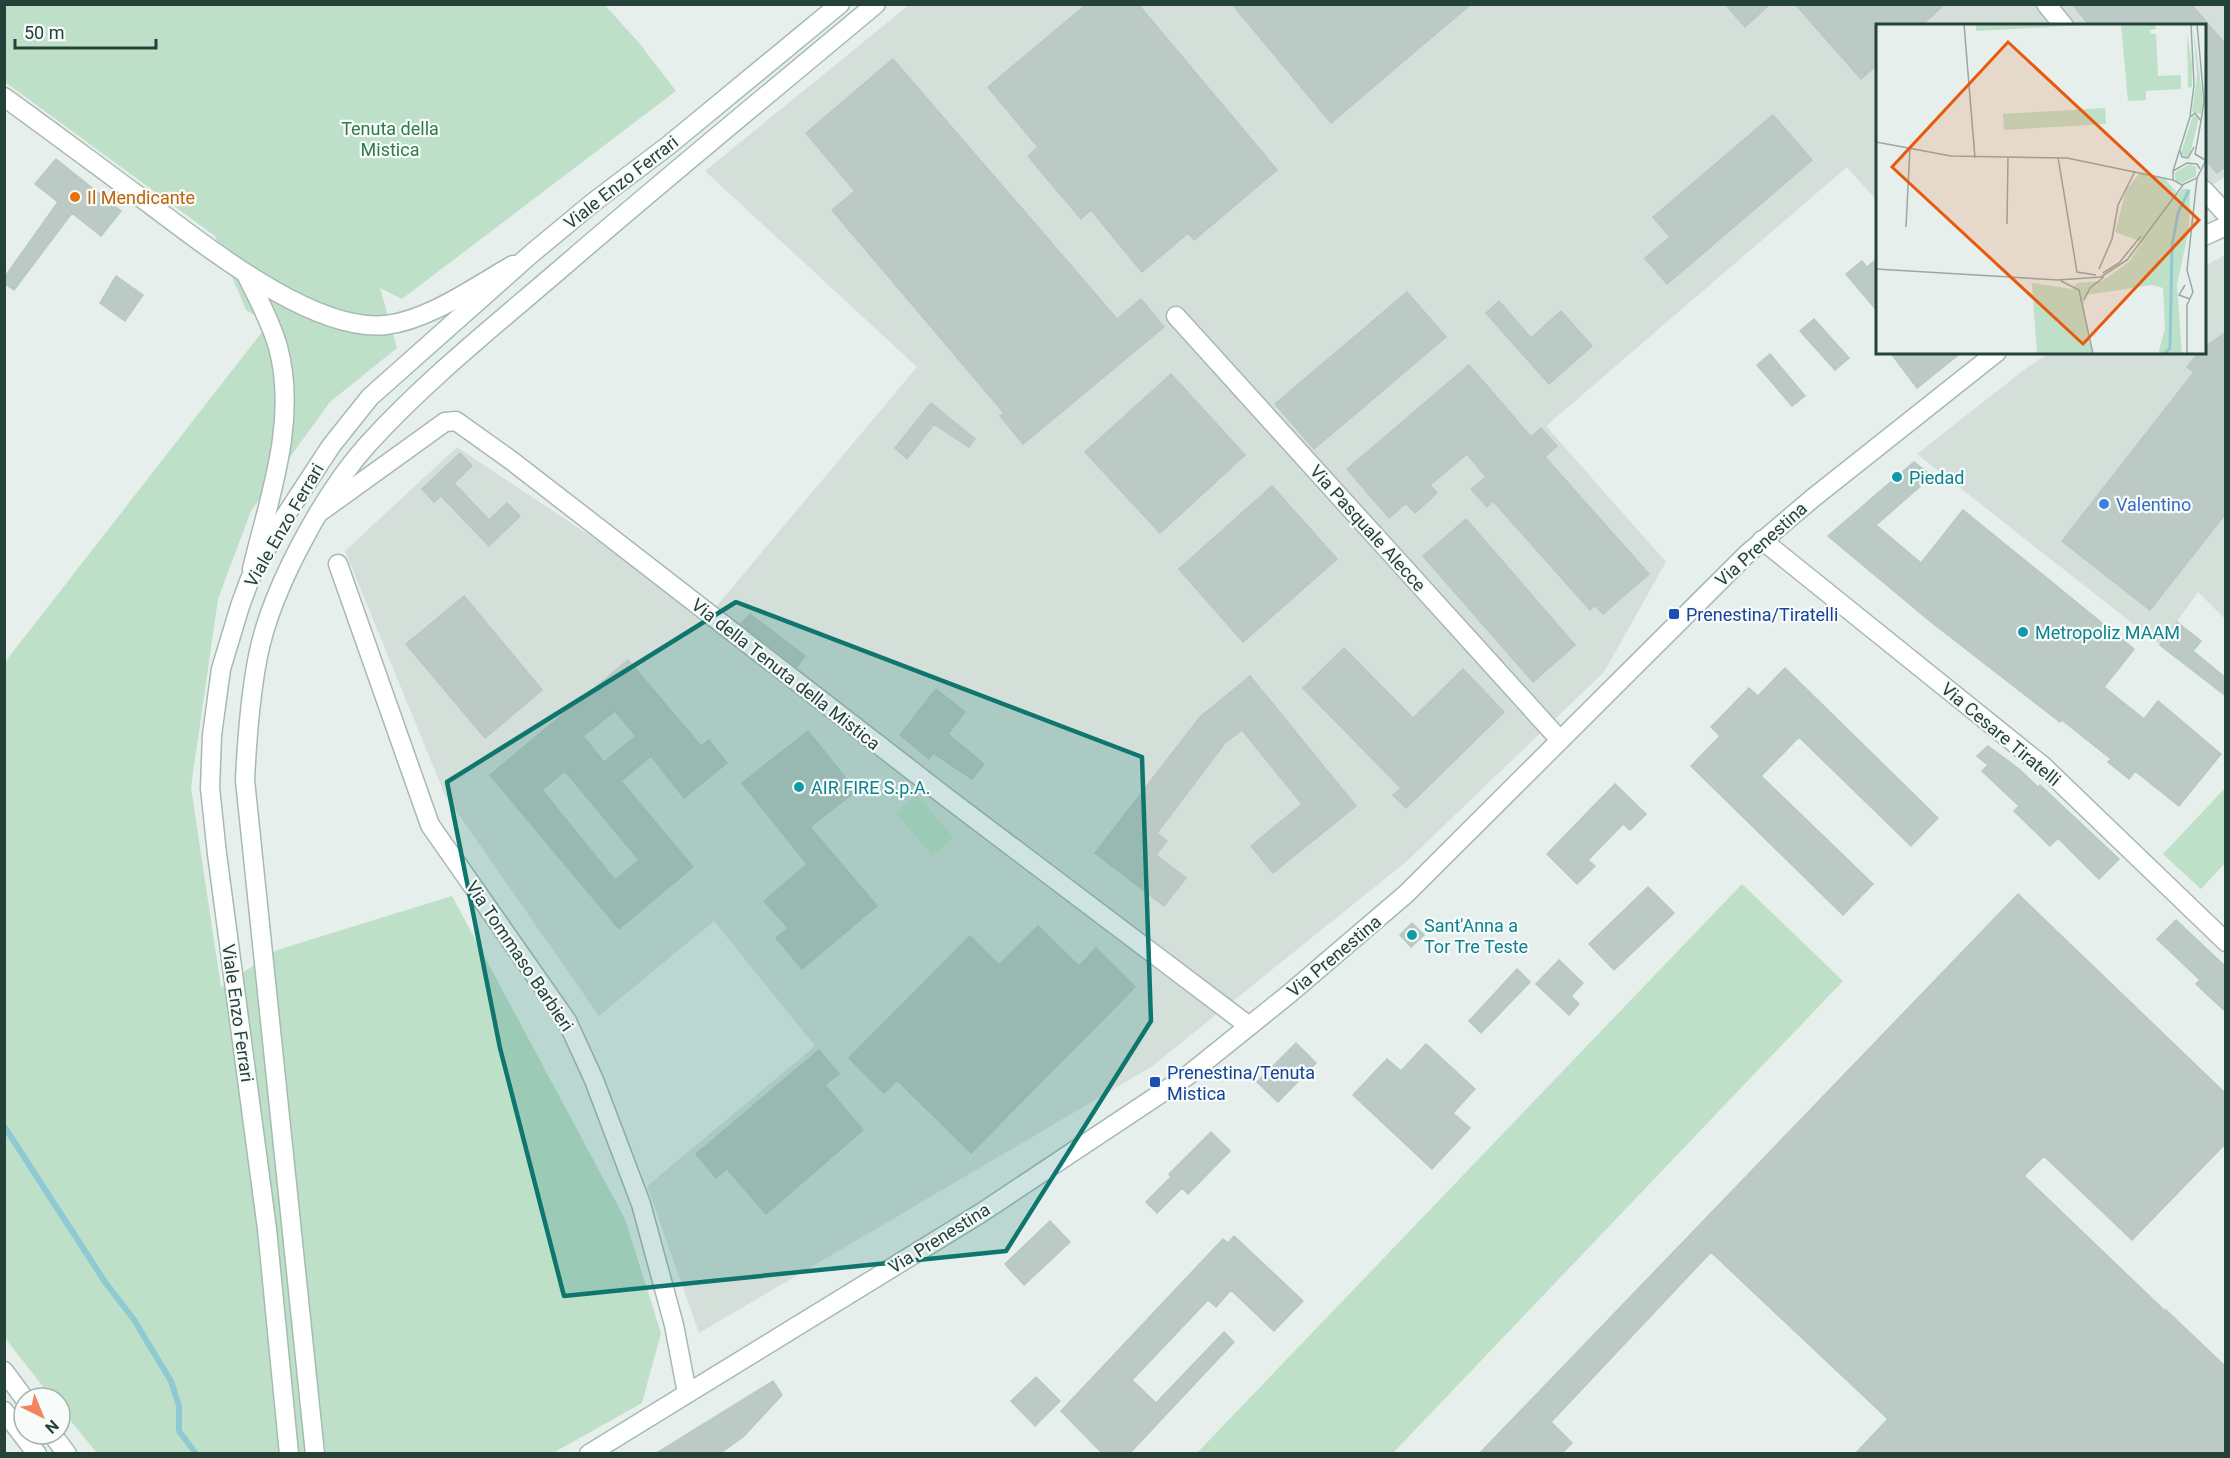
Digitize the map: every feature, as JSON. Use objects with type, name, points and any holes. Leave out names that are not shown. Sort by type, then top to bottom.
[{"type":"street","name":"Viale Enzo Ferrari","points":[[289,1454],[267,1228],[210,788],[212,735],[221,669],[250,579],[278,527],[314,470],[370,397],[531,254],[595,201],[669,145],[840,4]]},
{"type":"street","name":"Viale Enzo Ferrari","points":[[315,1454],[245,780],[247,724],[259,653],[276,599],[294,558],[320,512],[365,446],[427,385],[615,222],[876,4]]},
{"type":"street","points":[[2046,4],[2062,24]]},
{"type":"street","points":[[4,97],[247,276],[339,320],[372,326],[387,325],[419,316],[531,254]]},
{"type":"street","points":[[2206,191],[2226,214]]},
{"type":"street","points":[[2206,236],[2226,226]]},
{"type":"street","points":[[247,276],[278,348],[285,392],[281,451],[250,579]]},
{"type":"street","name":"Via Pasquale Alecce","points":[[1176,316],[1560,740]]},
{"type":"street","name":"Via Prenestina","points":[[589,1454],[981,1213],[1187,1076],[1329,961],[1398,901],[1762,540],[1994,354]]},
{"type":"street","name":"Via della Tenuta della Mistica","points":[[320,512],[445,422],[456,421],[512,461],[945,797],[1249,1026]]},
{"type":"street","name":"Via Cesare Tiratelli","points":[[1762,540],[2043,766],[2226,942]]},
{"type":"street","name":"Via Tommaso Barbieri","points":[[338,564],[430,825],[567,1021],[594,1080],[641,1204],[674,1325],[687,1393]]},
{"type":"street","points":[[4,1371],[15,1386]]},
{"type":"street","points":[[4,1411],[37,1454]]},
{"type":"highlighted area","points":[[736,602],[1142,757],[1151,1021],[1006,1251],[564,1296],[500,1048],[447,782]]},
{"type":"shaded area","points":[[909,5],[2225,5],[2225,177],[2206,189],[2206,24],[1876,24],[1876,200],[1847,167],[1546,426],[1666,562],[1604,672],[1406,862],[1151,1067],[699,1333],[647,1186],[815,1046],[714,921],[599,1016],[445,795],[345,551],[457,447],[709,615],[917,367],[705,171]]},
{"type":"shaded area","name":"Valentino","points":[[2225,255],[2225,619],[2198,592],[2160,645],[1917,454],[2029,366],[2048,354],[2206,354],[2206,265]]},
{"type":"green space","name":"Tenuta della Mistica","points":[[604,4],[640,44],[676,91],[402,299],[380,288],[397,348],[330,402],[251,511],[218,599],[191,787],[221,987],[277,950],[452,896],[625,1219],[661,1333],[642,1403],[553,1453],[97,1453],[72,1423],[72,1386],[43,1386],[5,1338],[5,662],[269,323],[246,310],[215,236],[5,82],[5,5]]},
{"type":"green space","points":[[2225,788],[2225,863],[2201,889],[2163,854]]},
{"type":"green space","points":[[917,795],[954,838],[932,856],[896,813]]},
{"type":"green space","points":[[1742,884],[1843,981],[1393,1453],[1197,1453]]},
{"type":"building","points":[[1087,4],[1138,4],[1277,170],[1194,240],[1188,233],[1142,272],[1091,210],[1081,219],[1028,156],[1038,147],[988,87]]},
{"type":"building","points":[[1232,4],[1471,4],[1331,123]]},
{"type":"building","points":[[1725,4],[1770,4],[1745,27]]},
{"type":"building","points":[[1795,4],[1945,4],[1923,24],[1876,24],[1876,66],[1861,79]]},
{"type":"building","points":[[2072,4],[2191,4],[2226,45],[2226,166],[2217,173],[2206,160],[2206,24],[2088,24]]},
{"type":"building","points":[[893,59],[1117,319],[1141,299],[1164,327],[1023,444],[1000,416],[1004,413],[832,210],[855,191],[806,133]]},
{"type":"building","points":[[1773,115],[1812,160],[1667,284],[1645,258],[1670,237],[1653,217]]},
{"type":"building","points":[[56,159],[121,211],[101,236],[72,213],[14,290],[4,283],[4,278],[58,202],[35,184]]},
{"type":"building","points":[[1876,260],[1876,310],[1846,274],[1862,261],[1867,267]]},
{"type":"building","points":[[116,276],[143,295],[125,321],[100,303]]},
{"type":"building","points":[[1407,292],[1446,337],[1314,449],[1275,404]]},
{"type":"building","points":[[1499,301],[1531,338],[1561,311],[1592,346],[1549,384],[1486,313]]},
{"type":"building","points":[[1814,319],[1849,358],[1835,370],[1800,331]]},
{"type":"building","points":[[2226,332],[2226,513],[2150,610],[2062,541],[2194,372],[2187,367],[2197,354],[2206,354],[2206,346]]},
{"type":"building","points":[[1770,354],[1805,396],[1792,406],[1757,365]]},
{"type":"building","points":[[1892,354],[1960,354],[1917,388]]},
{"type":"building","points":[[1469,365],[1531,437],[1541,428],[1557,446],[1545,457],[1649,574],[1603,614],[1595,605],[1590,610],[1493,501],[1487,507],[1471,489],[1486,477],[1467,454],[1430,485],[1437,493],[1415,513],[1406,503],[1389,518],[1347,469]]},
{"type":"building","points":[[1171,374],[1245,455],[1160,533],[1085,452]]},
{"type":"building","points":[[931,403],[975,439],[969,447],[934,424],[907,459],[895,448]]},
{"type":"building","points":[[460,453],[472,466],[454,483],[489,520],[507,503],[520,516],[489,546],[441,496],[434,502],[422,489]]},
{"type":"building","points":[[1914,462],[1932,476],[1876,525],[1921,563],[1963,510],[2134,649],[2104,687],[2144,719],[2158,701],[2221,754],[2179,806],[2135,771],[2129,779],[2108,762],[2111,759],[1931,622],[1828,536]]},
{"type":"building","points":[[1272,486],[1337,559],[1243,642],[1179,569]]},
{"type":"building","points":[[1466,519],[1575,645],[1533,682],[1423,556]]},
{"type":"building","points":[[464,596],[542,690],[485,738],[406,644]]},
{"type":"building","points":[[750,614],[805,656],[797,667],[741,624]]},
{"type":"building","points":[[2177,622],[2201,641],[2193,651],[2226,678],[2226,696],[2160,645]]},
{"type":"building","points":[[1344,648],[1413,718],[1463,669],[1504,712],[1406,808],[1393,795],[1401,788],[1303,688]]},
{"type":"building","points":[[628,660],[701,746],[709,740],[727,763],[684,798],[651,756],[621,781],[693,867],[619,929],[490,775]],"holes":[[[615,711],[636,736],[604,762],[583,736]],[[565,771],[639,860],[615,880],[542,790]]]},
{"type":"building","points":[[1785,668],[1938,818],[1911,846],[1799,737],[1761,776],[1873,884],[1843,915],[1691,766],[1720,736],[1711,727],[1749,688],[1758,696]]},
{"type":"building","points":[[1250,676],[1356,806],[1273,873],[1251,846],[1302,804],[1242,730],[1225,743],[1157,833],[1167,841],[1156,855],[1186,878],[1164,906],[1095,853],[1200,717]]},
{"type":"building","points":[[936,689],[965,712],[948,734],[984,764],[972,779],[933,753],[929,759],[900,735]]},
{"type":"building","points":[[808,731],[856,791],[810,827],[877,906],[802,969],[776,938],[788,928],[764,901],[807,864],[742,783]]},
{"type":"building","points":[[1988,746],[2019,769],[2038,787],[2040,785],[2119,859],[2099,879],[2058,838],[2050,846],[2014,811],[2019,806],[1982,771],[1988,765],[1977,756]]},
{"type":"building","points":[[1615,784],[1646,814],[1630,830],[1623,824],[1588,860],[1595,866],[1577,884],[1547,854]]},
{"type":"building","points":[[1648,887],[1674,913],[1614,970],[1589,944]]},
{"type":"building","points":[[2018,894],[2226,1094],[2226,1143],[2132,1240],[2044,1156],[2024,1176],[2226,1367],[2226,1454],[1855,1454],[1888,1419],[1711,1252],[1551,1422],[1572,1443],[1561,1454],[1479,1454]]},
{"type":"building","points":[[2176,920],[2226,967],[2226,1012],[2196,984],[2200,980],[2157,939]]},
{"type":"building","name":"Sant'Anna a Tor Tre Teste","points":[[1412,923],[1424,935],[1411,947],[1400,935]]},
{"type":"building","points":[[1038,926],[1079,966],[1096,948],[1135,987],[971,1153],[897,1080],[884,1093],[849,1058],[970,936],[999,965]]},
{"type":"building","points":[[1559,960],[1583,983],[1571,996],[1579,1004],[1569,1015],[1536,984]]},
{"type":"building","points":[[1517,969],[1530,982],[1481,1033],[1469,1021]]},
{"type":"building","points":[[1296,1043],[1316,1063],[1278,1102],[1257,1082]]},
{"type":"building","points":[[1426,1044],[1475,1089],[1453,1113],[1470,1128],[1432,1169],[1353,1095],[1387,1059],[1401,1071]]},
{"type":"building","points":[[819,1050],[839,1074],[825,1085],[863,1130],[766,1214],[727,1169],[716,1178],[696,1154]]},
{"type":"building","points":[[1211,1132],[1230,1151],[1188,1194],[1182,1188],[1157,1213],[1146,1202],[1171,1177],[1169,1174]]},
{"type":"building","points":[[1050,1221],[1070,1242],[1024,1285],[1005,1264]]},
{"type":"building","points":[[1234,1236],[1303,1301],[1274,1331],[1231,1290],[1216,1307],[1208,1300],[1132,1380],[1156,1403],[1224,1332],[1234,1342],[1129,1454],[1103,1454],[1061,1411],[1223,1239],[1228,1243]]},
{"type":"building","points":[[1036,1377],[1060,1401],[1035,1426],[1011,1401]]},
{"type":"building","points":[[773,1381],[782,1395],[743,1437],[719,1454],[655,1454]]},
{"type":"waterway","points":[[4,1126],[105,1282],[135,1321],[171,1381],[179,1406],[179,1431],[196,1454]]},
{"type":"place","name":"Il Mendicante","points":[[75,197]]},
{"type":"place","name":"Piedad","points":[[1897,477]]},
{"type":"place","name":"Valentino","points":[[2104,504]]},
{"type":"place","name":"Prenestina/Tiratelli","points":[[1674,614]]},
{"type":"place","name":"Metropoliz MAAM","points":[[2023,632]]},
{"type":"place","name":"AIR FIRE S.p.A.","points":[[799,787]]},
{"type":"place","name":"Sant'Anna a Tor Tre Teste","points":[[1412,935]]},
{"type":"place","name":"Prenestina/Tenuta Mistica","points":[[1155,1082]]}]
